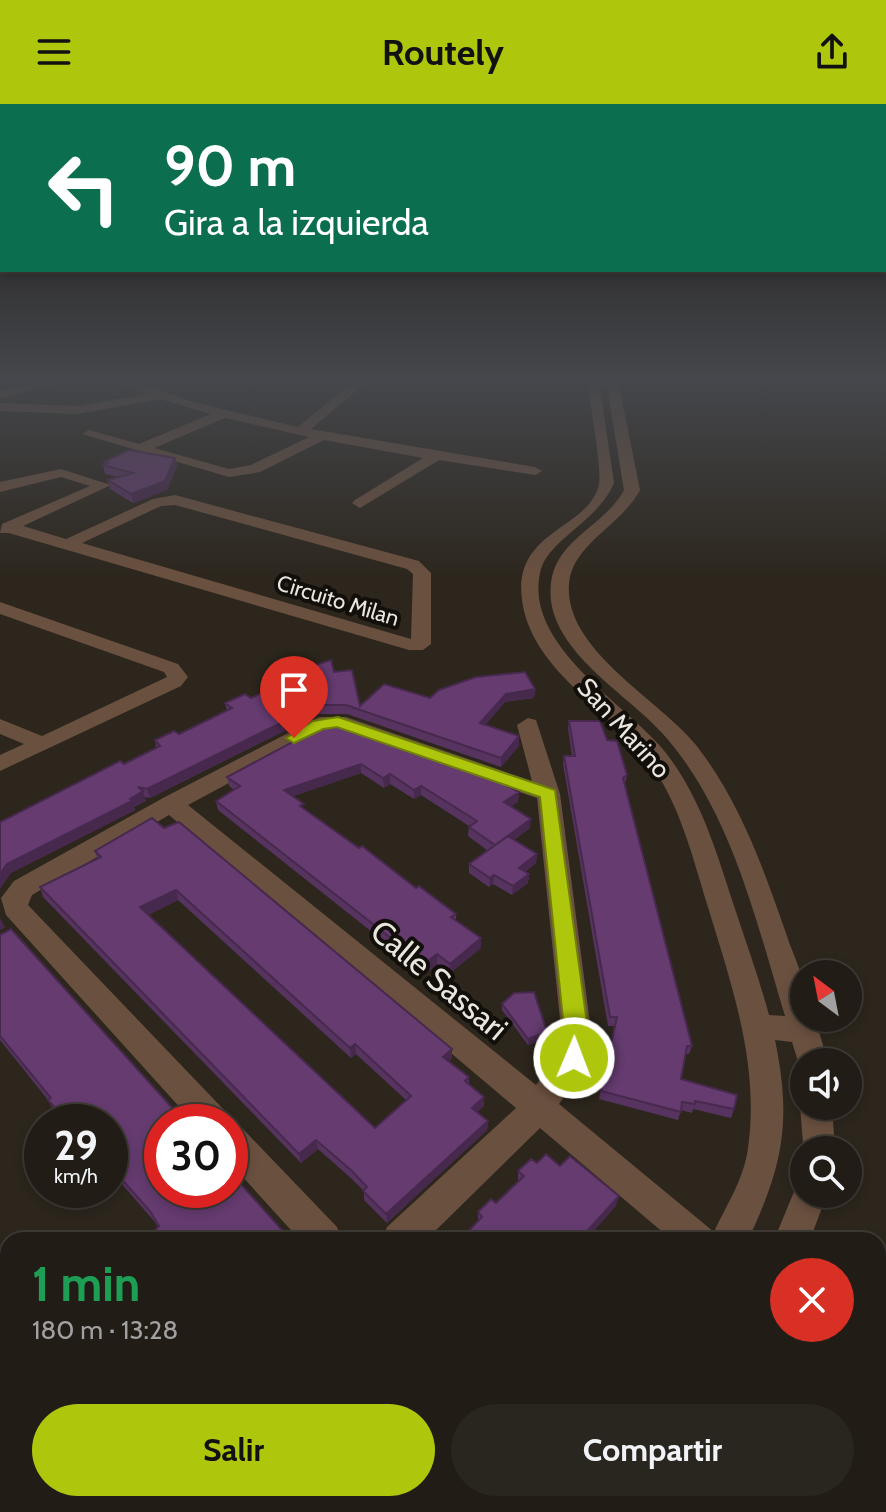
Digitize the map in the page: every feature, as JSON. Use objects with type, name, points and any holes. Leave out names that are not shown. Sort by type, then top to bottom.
[{"type":"street","points":[[136,447],[229,473],[243,473],[298,447]]},
{"type":"street","points":[[386,447],[535,471]]},
{"type":"street","name":"San Marino","points":[[602,447],[607,483],[604,494],[590,510],[549,543],[536,563],[530,589],[540,626],[553,649],[653,751],[691,812],[758,1027],[767,1111],[765,1151],[752,1194],[733,1232]]},
{"type":"street","name":"San Marino","points":[[624,447],[632,490],[621,509],[577,544],[565,562],[559,585],[562,613],[590,657],[669,728],[710,780],[757,888],[790,986]]},
{"type":"street","points":[[360,503],[437,455]]},
{"type":"street","points":[[0,487],[61,473],[104,485],[4,529]]},
{"type":"street","name":"Circuito Milan","points":[[4,529],[70,543],[416,646],[421,644],[422,573],[413,565],[167,500],[70,543]]},
{"type":"street","points":[[0,608],[176,672],[178,677],[174,682],[0,764]]},
{"type":"street","points":[[197,1104],[15,908],[14,898],[23,888],[171,804],[327,722],[338,722],[548,794]]},
{"type":"street","points":[[408,1232],[538,1108],[574,1058],[577,1038],[548,794],[528,725]]},
{"type":"street","points":[[0,726],[43,744]]},
{"type":"street","name":"Calle Sassari","points":[[171,804],[690,1232]]},
{"type":"street","points":[[758,1027],[790,1029]]},
{"type":"street","points":[[248,1158],[317,1232]]},
{"type":"street","points":[[795,1232],[805,1208]]},
{"type":"building","points":[[129,450],[175,458],[165,481],[131,494],[108,480],[133,473],[103,465]]},
{"type":"building","points":[[331,660],[334,672],[352,670],[360,706],[384,684],[430,698],[439,690],[476,677],[525,672],[535,689],[506,694],[480,723],[519,736],[501,758],[346,705],[317,705],[147,789],[138,787],[143,791],[130,799],[132,801],[7,864],[0,874],[0,822],[120,761],[124,764],[160,746],[155,740],[174,731],[179,734],[232,708],[225,703],[245,694],[251,698],[300,675],[297,671]]},
{"type":"building","points":[[569,721],[600,721],[607,740],[617,741],[627,775],[623,778],[692,1046],[687,1046],[681,1079],[737,1095],[734,1109],[695,1101],[695,1104],[682,1102],[681,1112],[601,1091],[617,1017],[610,1017],[564,756],[575,756]]},
{"type":"building","points":[[330,722],[487,775],[519,792],[504,802],[531,819],[495,845],[469,827],[477,821],[421,786],[414,790],[390,774],[383,778],[361,764],[284,790],[304,804],[300,806],[359,848],[362,846],[416,888],[419,886],[456,914],[451,917],[481,938],[450,964],[437,954],[424,964],[216,801],[240,786],[227,777]]},
{"type":"building","points":[[152,818],[164,828],[179,822],[452,1049],[443,1057],[469,1077],[465,1081],[484,1097],[472,1108],[488,1121],[386,1214],[363,1191],[367,1187],[352,1171],[316,1140],[299,1154],[40,887],[101,857],[95,851]],"holes":[[[176,890],[350,1048],[355,1044],[411,1096],[375,1128],[140,907]]]},
{"type":"building","points":[[508,836],[537,854],[519,868],[529,874],[513,886],[494,875],[490,878],[469,864]]},
{"type":"building","points":[[11,929],[169,1104],[144,1104],[144,1204],[128,1186],[128,1104],[51,1104],[48,1100],[51,1098],[0,1036],[0,935]]},
{"type":"building","points":[[534,992],[547,1032],[528,1039],[502,1004],[514,993]]},
{"type":"building","points":[[546,1154],[560,1166],[570,1156],[619,1196],[586,1232],[468,1232],[482,1217],[478,1212],[491,1199],[496,1203],[524,1176],[518,1171],[531,1159],[537,1163]]},
{"type":"building","points":[[248,1192],[284,1232],[155,1232],[159,1226],[147,1208],[248,1208]]},
{"type":"route","points":[[294,738],[327,722],[338,722],[548,794],[577,1038],[574,1058]]}]
